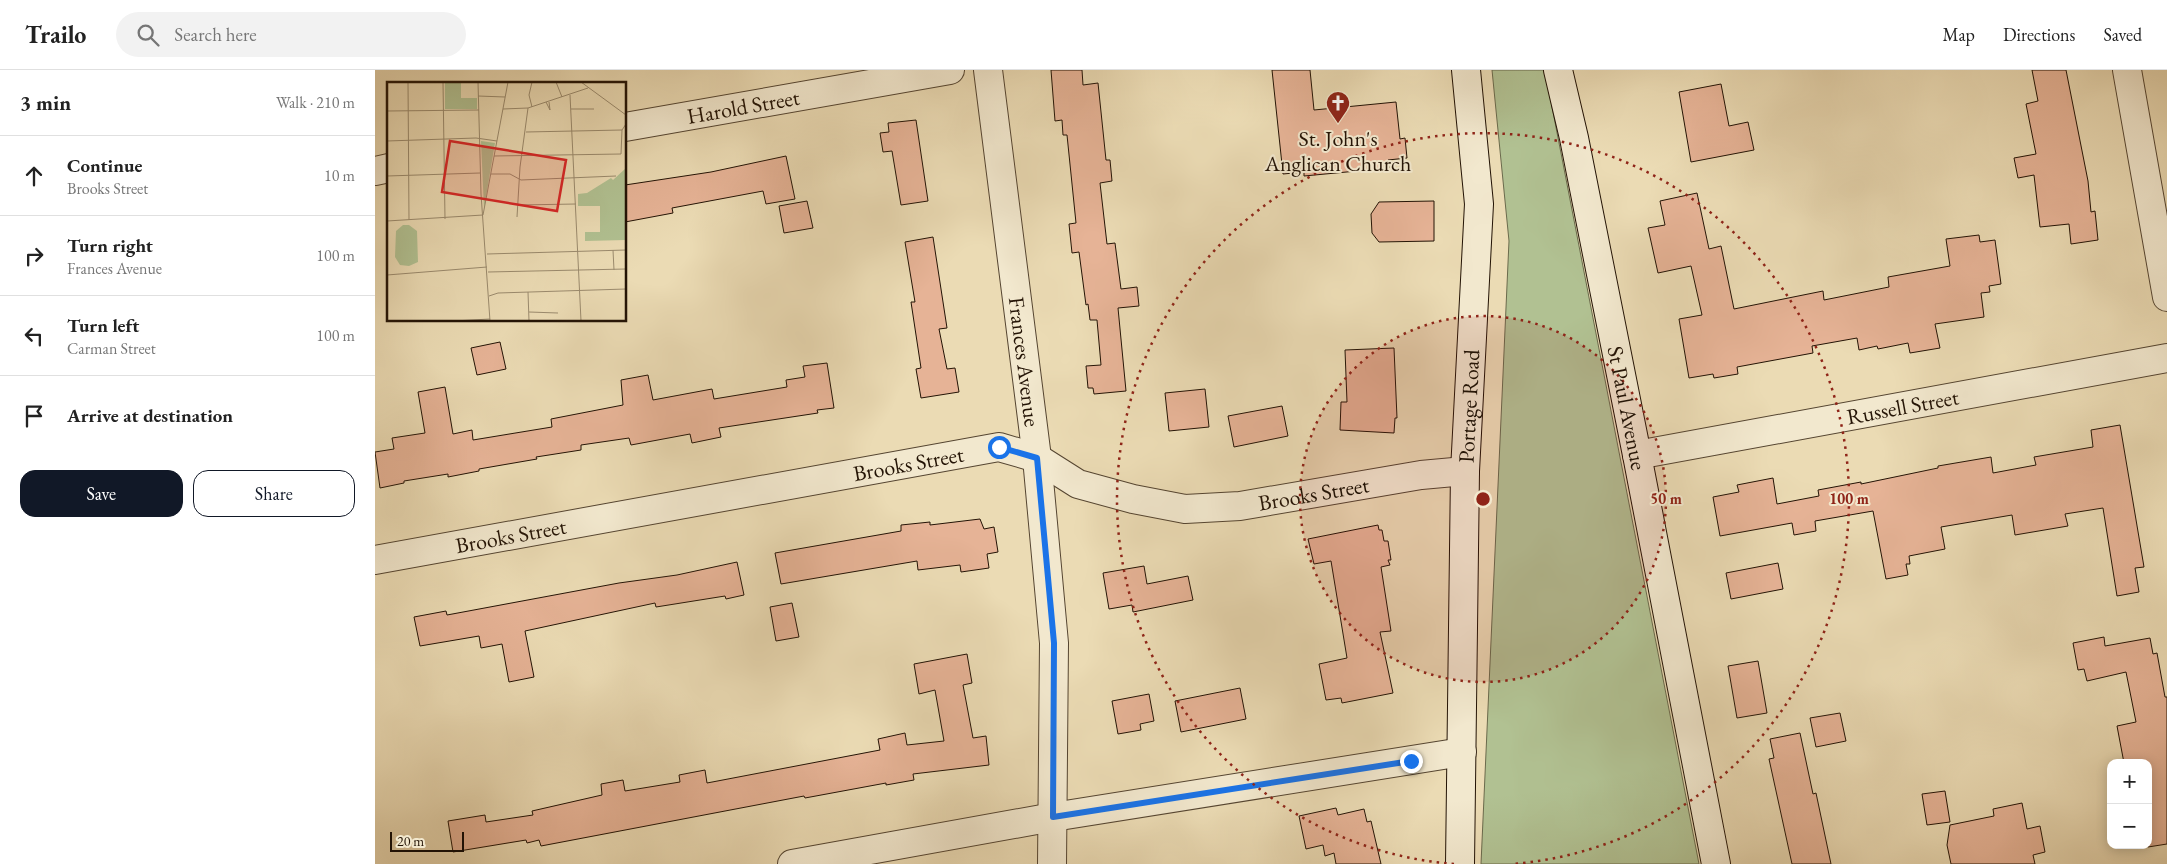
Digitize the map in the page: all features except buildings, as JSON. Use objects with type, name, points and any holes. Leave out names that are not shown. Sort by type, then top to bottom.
[{"type":"street","name":"Harold Street","points":[[626,127],[950,70]]},
{"type":"street","name":"Frances Avenue","points":[[988,70],[1037,458],[1054,643],[1052,864]]},
{"type":"street","name":"Portage Road","points":[[1460,864],[1465,470],[1479,204],[1466,70]]},
{"type":"street","name":"St Paul Avenue","points":[[1558,70],[1576,148],[1716,864]]},
{"type":"street","points":[[2127,70],[2167,297]]},
{"type":"street","name":"Russell Street","points":[[1637,455],[2167,358]]},
{"type":"street","name":"Brooks Street","points":[[375,560],[999,447],[1037,458],[1078,484],[1133,499],[1185,509],[1241,506],[1421,475],[1465,470]]},
{"type":"street","points":[[792,864],[1053,817],[1462,752]]},
{"type":"green space","points":[[1492,70],[1544,70],[1547,81],[1699,864],[1481,864],[1509,241]]},
{"type":"place","name":"St. John's Anglican Church","points":[[1338,124]]},
{"type":"route","points":[[999,447],[1037,458],[1054,643],[1053,817],[1411,761]]}]
